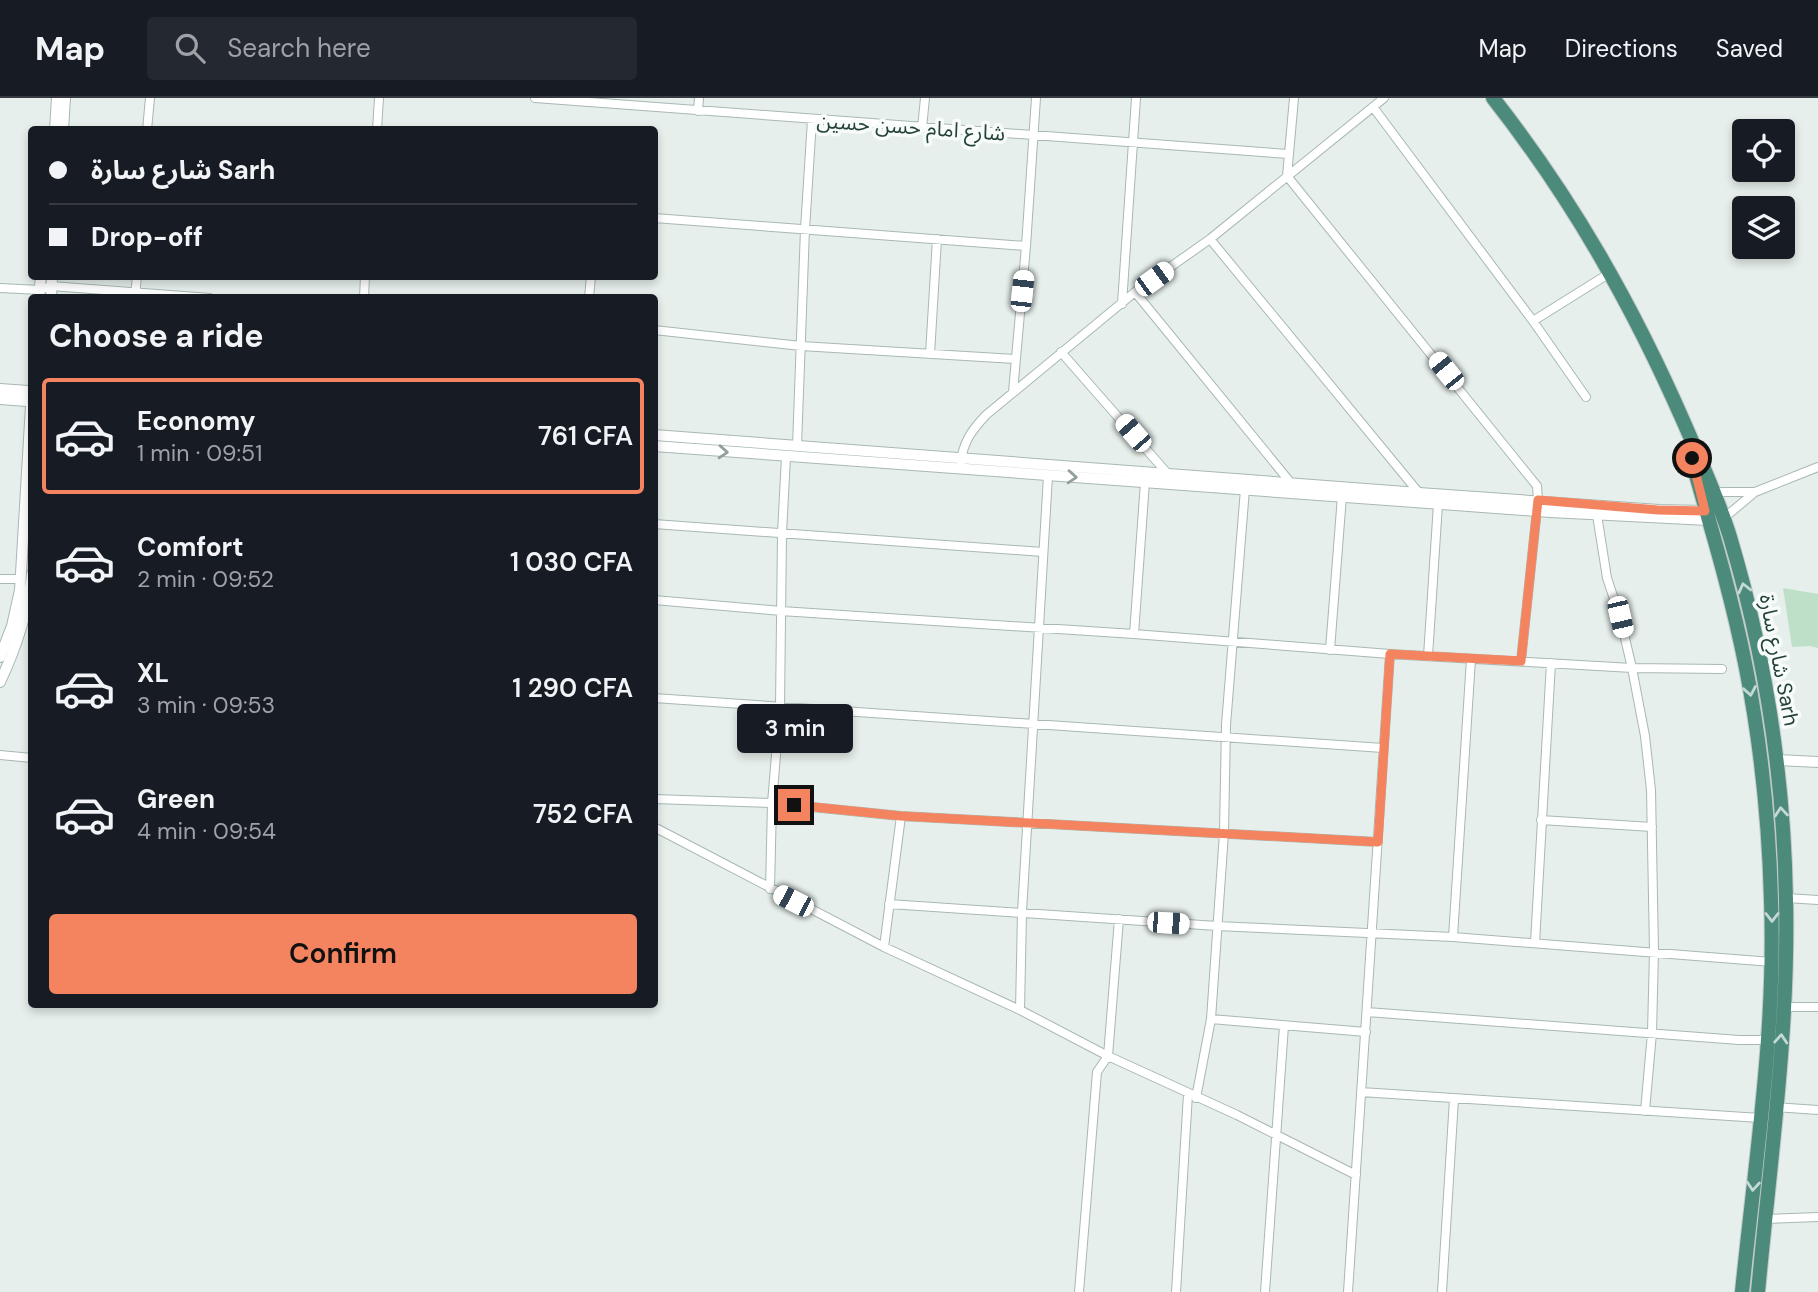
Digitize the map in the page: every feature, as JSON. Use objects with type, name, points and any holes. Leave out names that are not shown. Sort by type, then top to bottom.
[{"type":"highway","name":"شارع سارة Sarh","points":[[1482,98],[1528,156],[1576,227],[1657,374],[1692,458],[1735,618],[1756,726],[1769,844],[1772,962],[1768,1040],[1742,1292]]},
{"type":"highway","name":"شارع سارة Sarh","points":[[1493,98],[1536,154],[1573,209],[1633,312],[1724,518],[1744,584],[1761,660],[1776,760],[1786,898],[1783,1007],[1776,1107],[1758,1292]]},
{"type":"street","points":[[55,126],[57,98]]},
{"type":"street","points":[[63,126],[65,98]]},
{"type":"street","points":[[148,126],[150,98]]},
{"type":"street","points":[[377,126],[379,98]]},
{"type":"street","name":"شارع امام حسن حسين","points":[[535,98],[605,101],[812,120],[1288,154]]},
{"type":"street","points":[[698,111],[699,98]]},
{"type":"street","points":[[922,128],[925,98]]},
{"type":"street","points":[[1013,392],[1036,98]]},
{"type":"street","points":[[1122,304],[1136,98]]},
{"type":"street","points":[[1294,98],[1287,176],[1534,480],[1538,491],[1538,505],[1521,661]]},
{"type":"street","points":[[961,464],[964,446],[971,432],[986,415],[1135,292],[1210,239],[1384,98]]},
{"type":"street","points":[[1373,107],[1533,321],[1586,397]]},
{"type":"street","points":[[797,446],[812,120]]},
{"type":"street","points":[[658,218],[1026,246]]},
{"type":"street","points":[[930,354],[937,239]]},
{"type":"street","points":[[1210,239],[1419,493]]},
{"type":"street","points":[[1533,321],[1605,276]]},
{"type":"street","points":[[0,288],[39,294],[51,287],[124,294]]},
{"type":"street","points":[[1135,292],[1290,482]]},
{"type":"street","points":[[658,330],[801,346],[1015,359]]},
{"type":"street","points":[[1061,352],[1167,472]]},
{"type":"street","points":[[0,389],[28,397]]},
{"type":"street","points":[[0,399],[28,398]]},
{"type":"street","points":[[0,657],[12,626],[20,579],[28,434]]},
{"type":"street","points":[[658,435],[797,446],[1048,476],[1438,504],[1658,510],[1707,516]]},
{"type":"street","points":[[658,446],[786,457],[1167,472],[1419,493],[1538,505],[1597,515],[1707,516]]},
{"type":"street","points":[[770,889],[772,803],[780,707],[782,533],[786,457]]},
{"type":"street","points":[[1724,518],[1755,492],[1818,467]]},
{"type":"street","points":[[1020,1010],[1022,912],[1048,476]]},
{"type":"street","points":[[1135,634],[1145,482]]},
{"type":"street","points":[[1176,1292],[1192,1096],[1211,1018],[1224,833],[1226,737],[1245,489]]},
{"type":"street","points":[[1714,492],[1755,492]]},
{"type":"street","points":[[1330,650],[1342,496]]},
{"type":"street","points":[[1427,656],[1438,504]]},
{"type":"street","points":[[1597,515],[1606,578],[1620,617],[1632,668],[1645,736],[1651,790],[1654,951],[1652,1033],[1645,1111]]},
{"type":"street","points":[[658,524],[1042,552]]},
{"type":"street","points":[[0,579],[20,579]]},
{"type":"street","points":[[658,600],[1390,654],[1632,668],[1722,669]]},
{"type":"street","points":[[0,682],[20,636],[28,603]]},
{"type":"street","points":[[1348,1292],[1390,654]]},
{"type":"street","points":[[1452,937],[1471,659]]},
{"type":"street","points":[[1535,943],[1551,663]]},
{"type":"street","points":[[658,698],[1383,748]]},
{"type":"street","points":[[0,755],[28,758]]},
{"type":"street","points":[[1776,760],[1818,762]]},
{"type":"street","points":[[658,799],[772,803],[901,816],[1378,842]]},
{"type":"street","points":[[884,947],[901,816]]},
{"type":"street","points":[[1541,820],[1652,827]]},
{"type":"street","points":[[658,829],[884,947],[1020,1010],[1108,1056],[1356,1175]]},
{"type":"street","points":[[1786,898],[1818,900]]},
{"type":"street","points":[[889,904],[1217,926],[1452,937],[1772,962]]},
{"type":"street","points":[[1079,1292],[1097,1072],[1108,1056],[1119,919]]},
{"type":"street","points":[[1783,1007],[1818,1007]]},
{"type":"street","points":[[1367,1012],[1768,1040]]},
{"type":"street","points":[[1211,1018],[1366,1032]]},
{"type":"street","points":[[1265,1292],[1284,1026]]},
{"type":"street","points":[[1361,1092],[1760,1118]]},
{"type":"street","points":[[1442,1292],[1454,1099]]},
{"type":"street","points":[[1776,1107],[1818,1110]]},
{"type":"street","points":[[1765,1219],[1818,1217]]},
{"type":"green space","points":[[1783,588],[1818,594],[1818,648],[1792,647]]},
{"type":"route","points":[[794,805],[901,816],[1378,842],[1390,654],[1521,661],[1538,500],[1705,511],[1692,458]]}]
